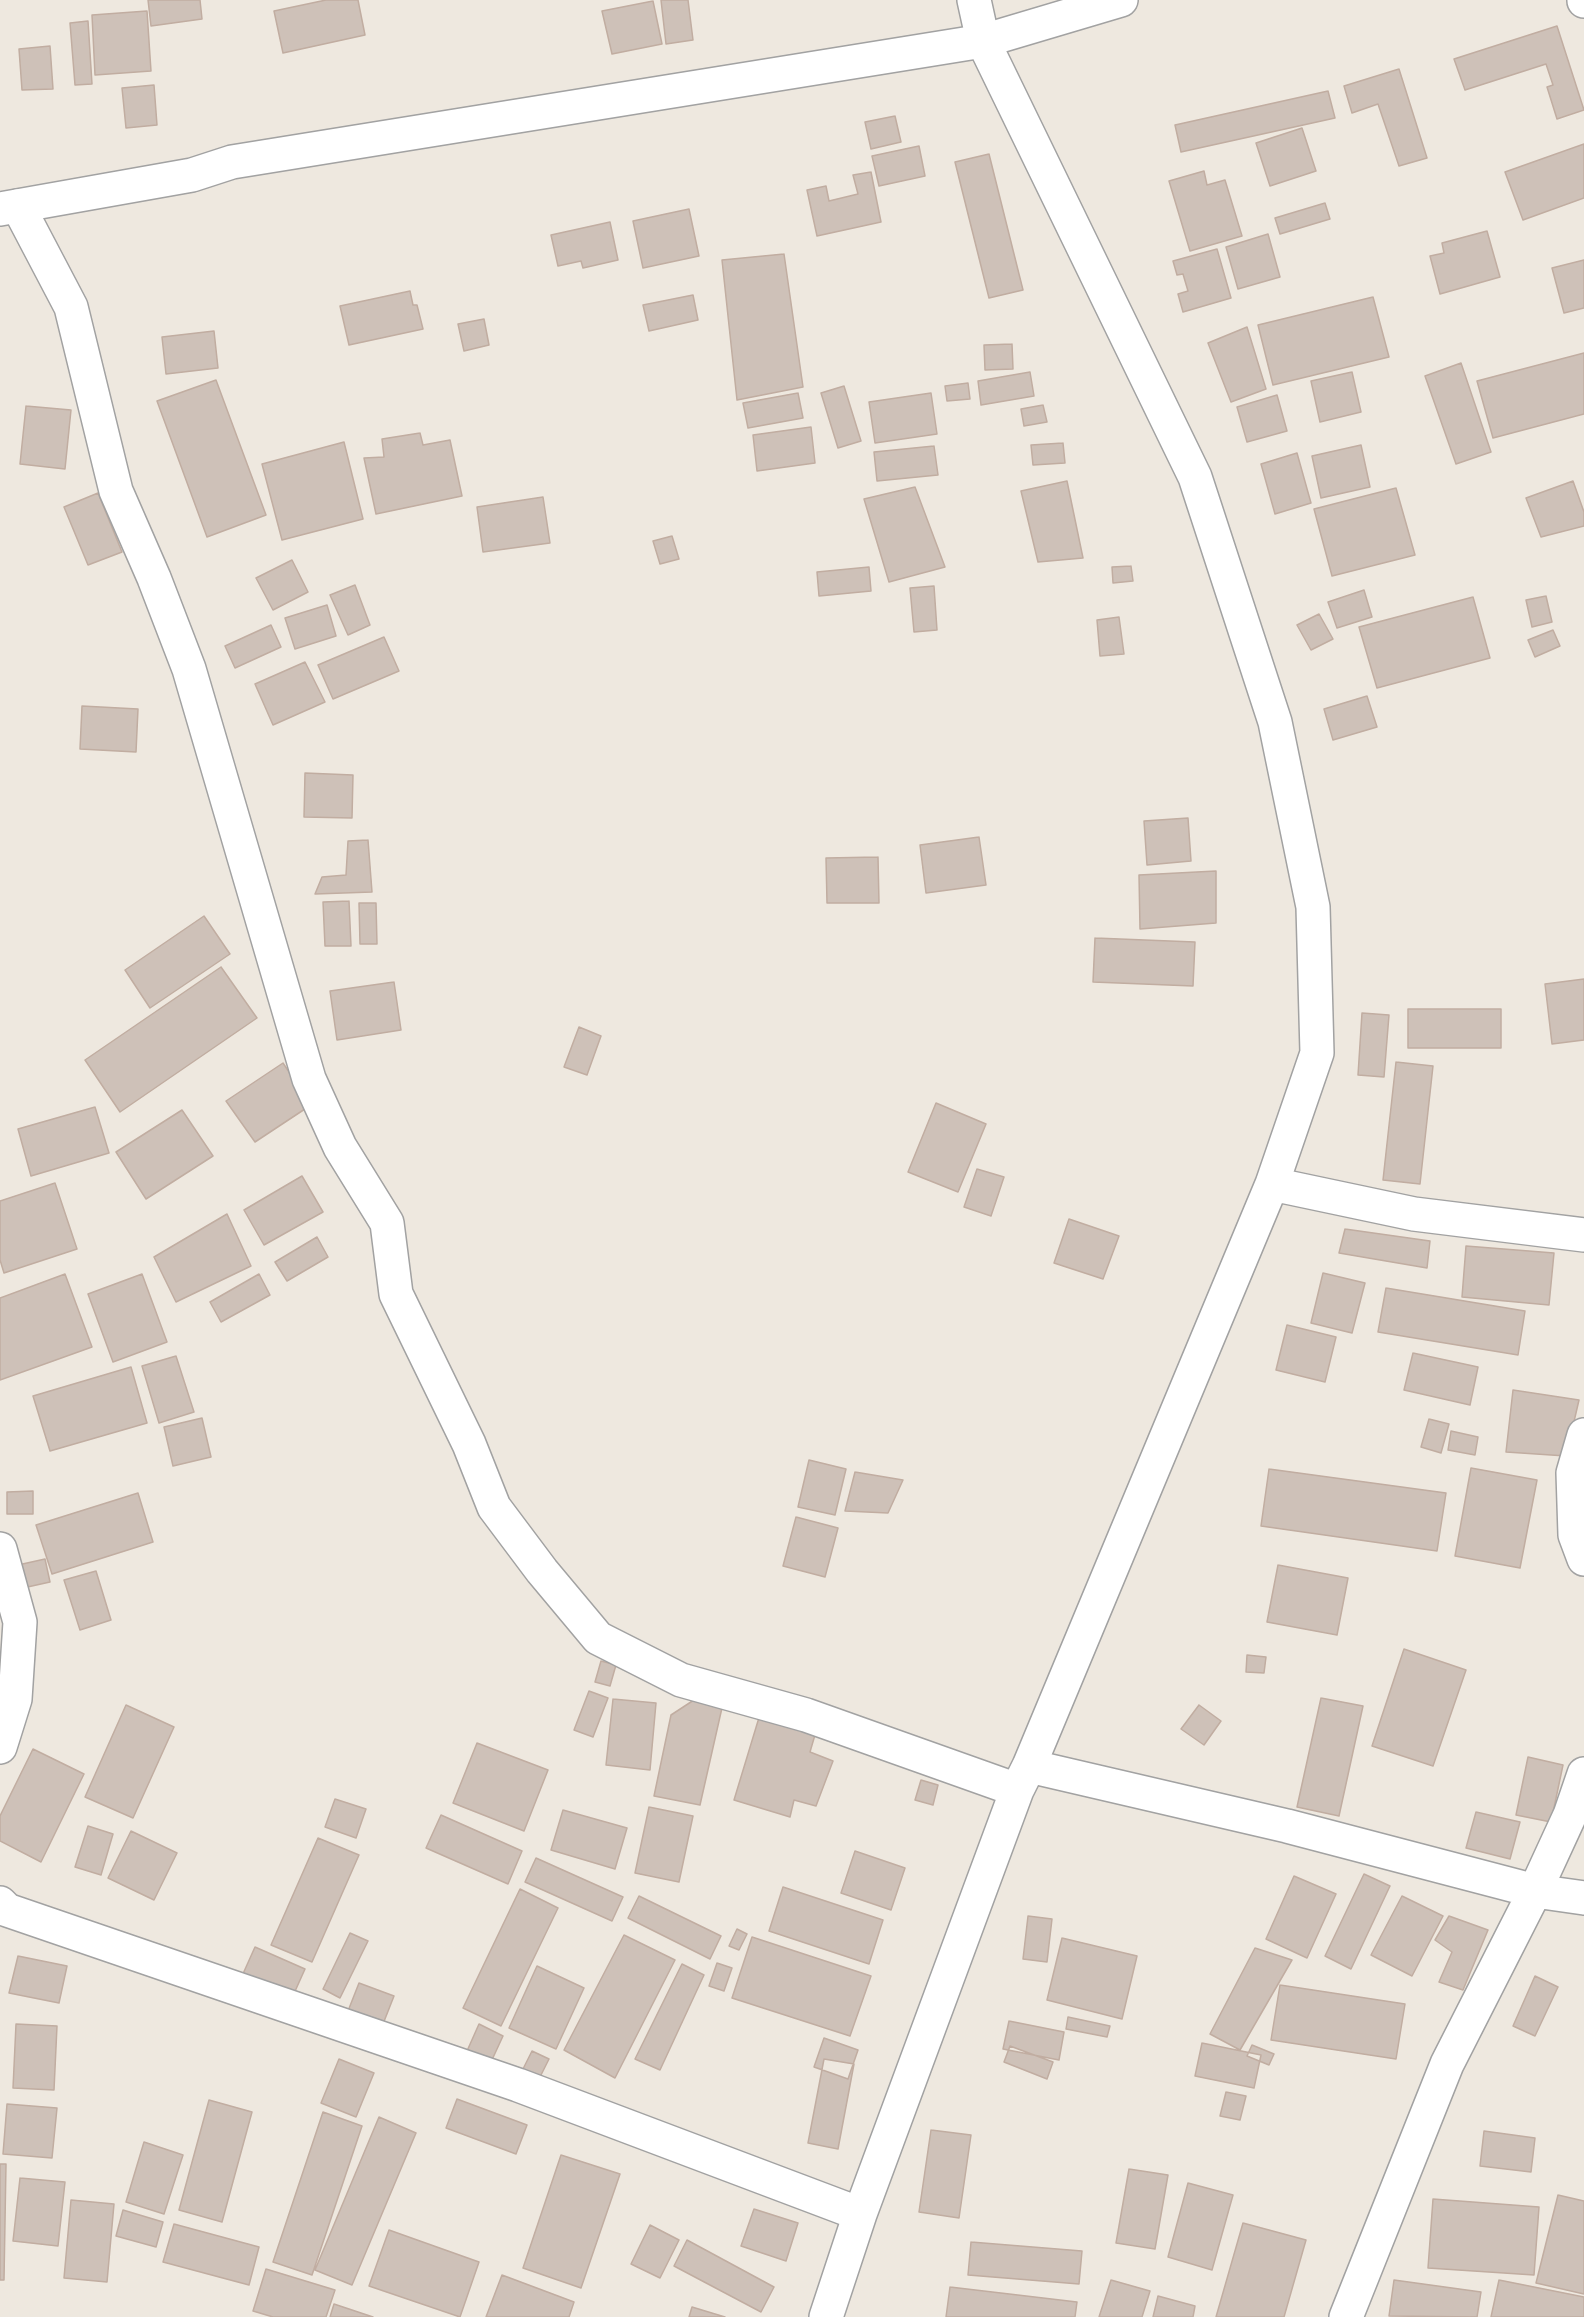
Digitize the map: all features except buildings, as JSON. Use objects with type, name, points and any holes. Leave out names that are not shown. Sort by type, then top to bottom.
[{"type":"street","points":[[826,2317],[860,2214],[1023,1778],[1272,1184],[1317,1053],[1313,907],[1275,722],[1195,477],[983,41],[974,0]]},
{"type":"street","points":[[1121,0],[983,41],[232,162],[192,175],[9,208],[71,307],[116,491],[189,669],[309,1079],[340,1147],[387,1223],[396,1294],[469,1444],[494,1507],[542,1571],[598,1638],[681,1680],[1023,1778],[1287,1826],[1535,1891],[1584,1898]]},
{"type":"street","points":[[1272,1184],[1414,1214],[1584,1235]]},
{"type":"street","points":[[1584,1435],[1573,1473],[1575,1535],[1584,1559]]},
{"type":"street","points":[[0,1549],[20,1622],[15,1699],[0,1747]]},
{"type":"street","points":[[1346,2317],[1447,2064],[1535,1891],[1570,1815],[1584,1774]]},
{"type":"street","points":[[0,1904],[7,1910],[518,2085],[860,2214]]}]
